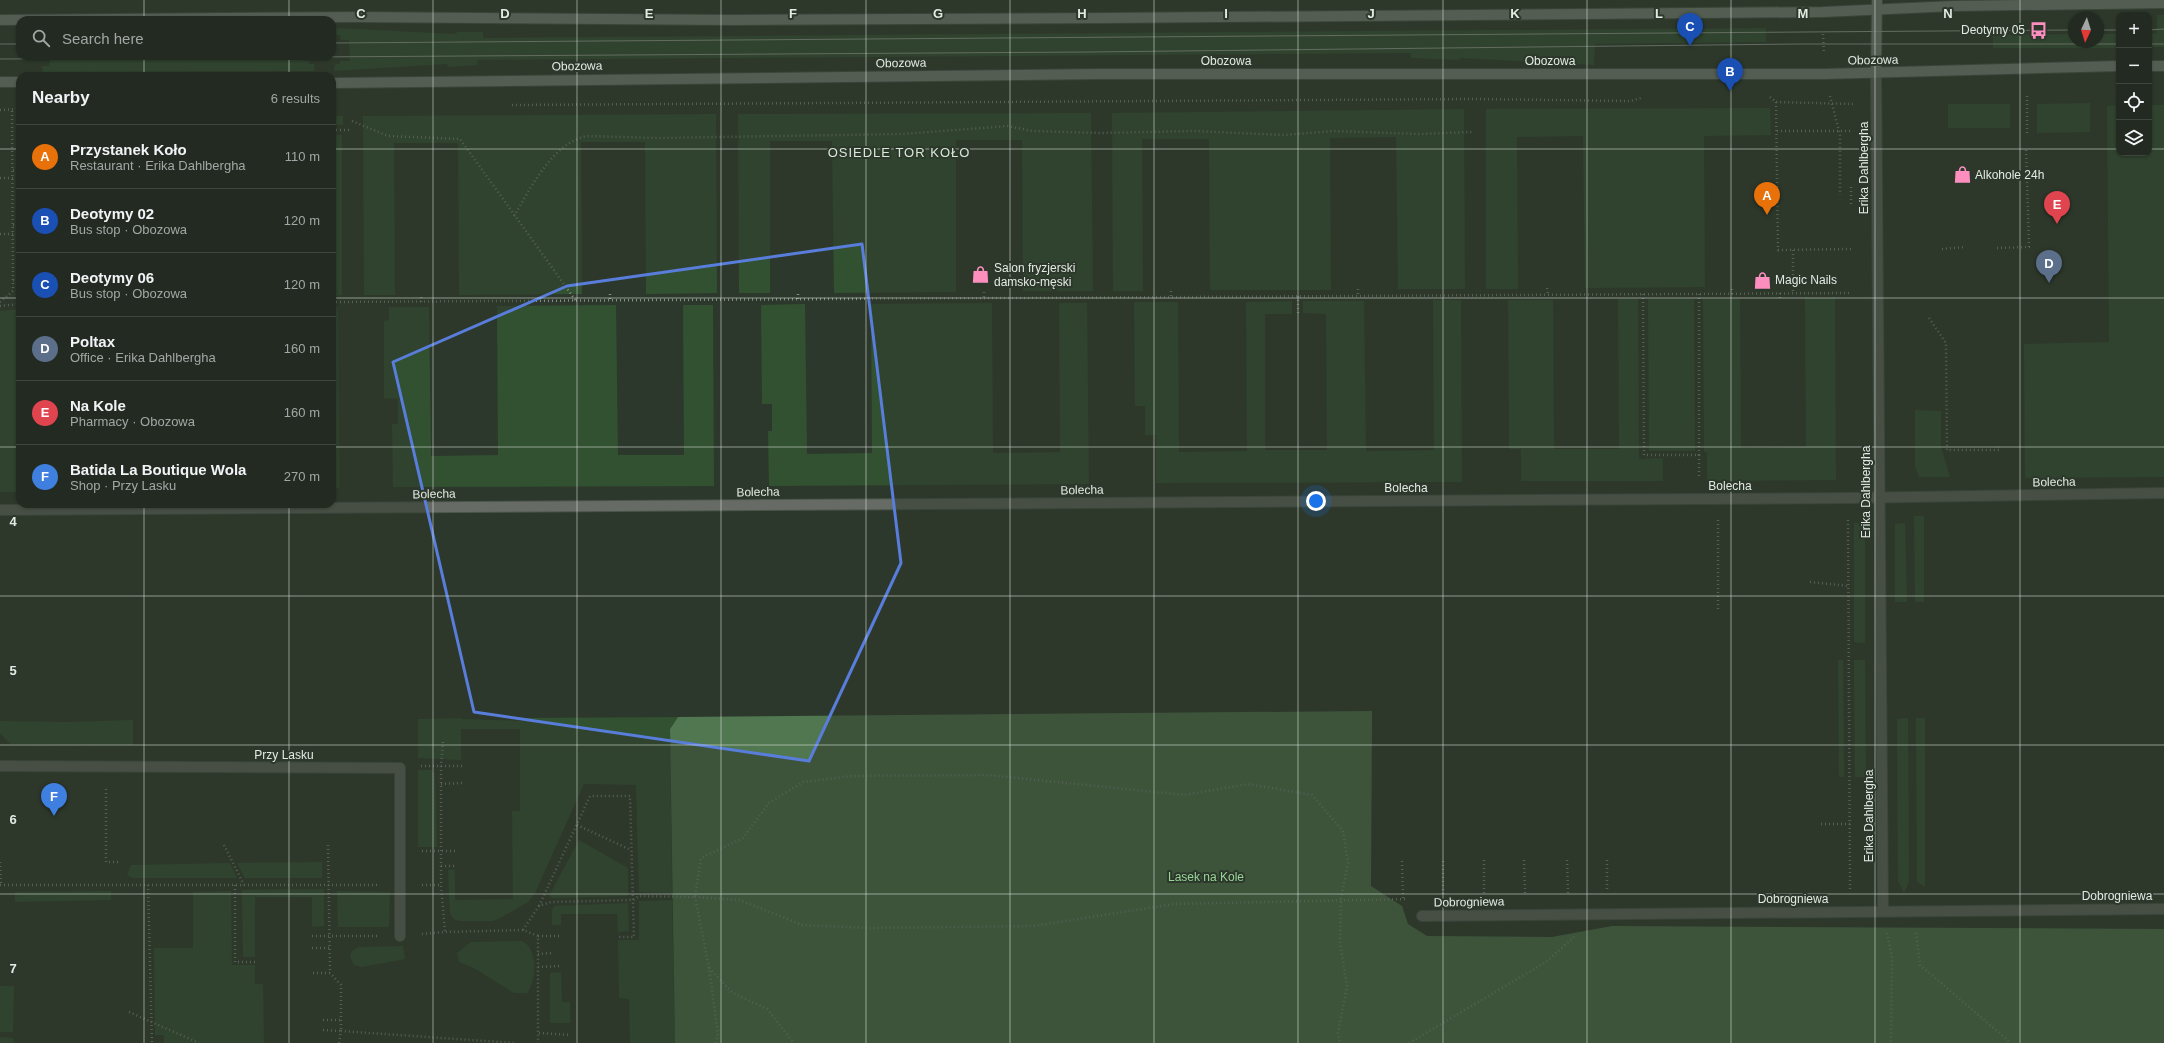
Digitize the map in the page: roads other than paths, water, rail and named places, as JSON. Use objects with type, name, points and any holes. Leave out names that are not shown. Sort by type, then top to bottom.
[{"type":"street","points":[[336,16],[733,20],[1823,12],[1877,4],[2164,3]]},
{"type":"street","points":[[1876,73],[1877,4]]},
{"type":"street","points":[[0,20],[16,20]]},
{"type":"street","name":"Obozowa","points":[[336,83],[1100,74],[1824,74],[2116,66]]},
{"type":"street","points":[[2152,66],[2164,66]]},
{"type":"street","name":"Erika Dahlbergha","points":[[1876,73],[1883,911]]},
{"type":"street","points":[[0,82],[16,82]]},
{"type":"street","name":"Bolecha","points":[[336,508],[1879,498],[2164,493]]},
{"type":"street","name":"Bolecha","points":[[0,510],[313,508]]},
{"type":"street","name":"Przy Lasku","points":[[0,766],[400,768],[400,936]]},
{"type":"street","name":"Dobrogniewa","points":[[1422,916],[2164,909]]},
{"type":"tram line","points":[[2152,30],[2164,29]]},
{"type":"tram line","points":[[336,43],[2068,30]]},
{"type":"tram line","points":[[2104,30],[2116,30]]},
{"type":"tram line","points":[[0,44],[16,44]]},
{"type":"tram line","points":[[336,57],[1089,52],[1799,44],[2116,44]]},
{"type":"tram line","points":[[2152,44],[2164,44]]},
{"type":"tram line","points":[[0,59],[16,59]]},
{"type":"place","name":"Deotymy 05","points":[[2038,30]]},
{"type":"place","name":"Deotymy 06","points":[[1690,46]]},
{"type":"place","name":"Deotymy 02","points":[[1730,91]]},
{"type":"place","name":"Alkohole 24h","points":[[1962,175]]},
{"type":"place","name":"Przystanek Koło","points":[[1767,215]]},
{"type":"place","name":"Na Kole","points":[[2057,224]]},
{"type":"place","name":"Salon fryzjerski damsko-męski","points":[[981,275]]},
{"type":"place","name":"Magic Nails","points":[[1762,280]]},
{"type":"place","name":"Poltax","points":[[2049,283]]},
{"type":"place","name":"Batida La Boutique Wola","points":[[54,816]]},
{"type":"district","name":"OSIEDLE TOR KOŁO","points":[[899,152]]},
{"type":"park label","name":"Lasek na Kole","points":[[1206,877]]}]
